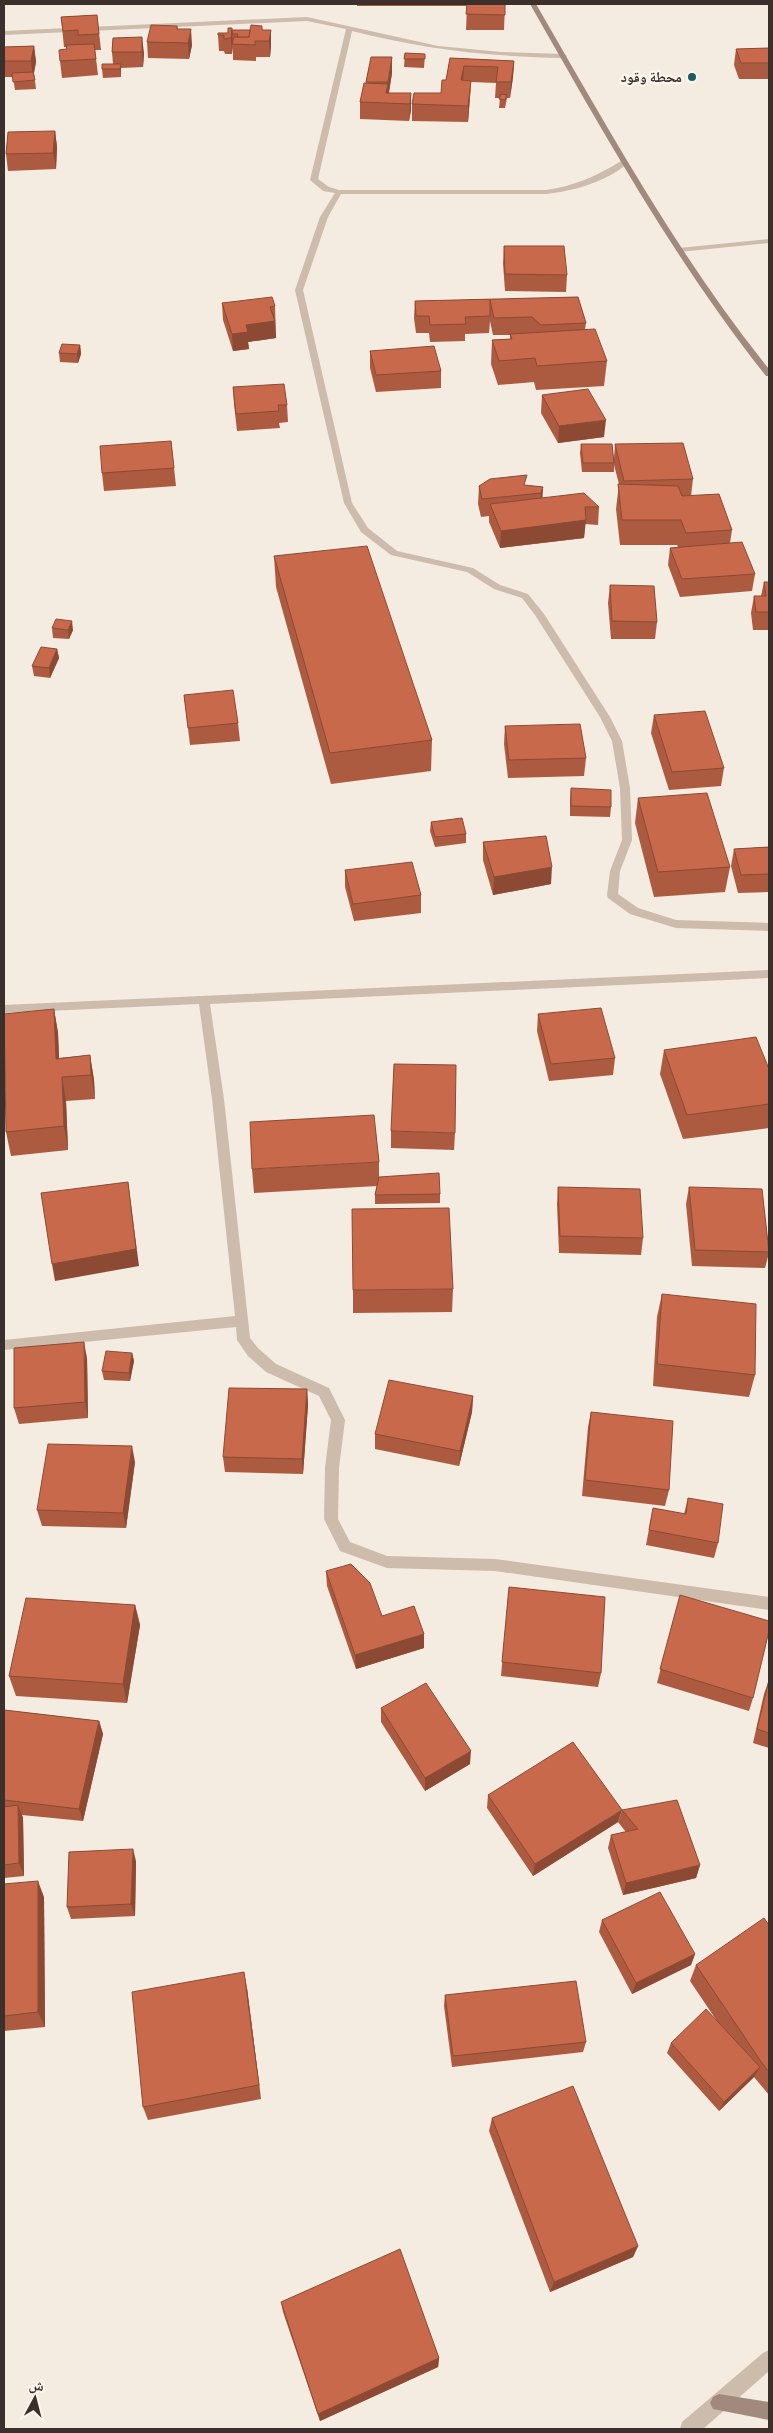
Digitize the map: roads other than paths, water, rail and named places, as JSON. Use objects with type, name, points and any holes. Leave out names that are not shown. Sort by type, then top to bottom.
[{"type":"street","points":[[533,4],[624,163],[679,250],[740,340],[769,374]]},
{"type":"street","points":[[4,33],[306,19],[350,27],[397,40],[511,56],[564,56]]},
{"type":"street","points":[[350,27],[314,180],[326,188],[339,192],[546,192],[569,190],[592,182],[624,163]]},
{"type":"street","points":[[339,192],[324,217],[299,290],[348,503],[364,530],[394,553],[470,570],[497,587],[525,596],[539,614],[573,670],[605,717],[617,741],[625,788],[626,840],[615,870],[612,895],[634,911],[676,924],[769,927]]},
{"type":"street","points":[[679,250],[769,241]]},
{"type":"street","points":[[4,1009],[769,974]]},
{"type":"street","points":[[204,1000],[218,1099],[240,1322],[244,1340],[253,1352],[270,1368],[324,1392],[338,1420],[332,1468],[331,1519],[345,1547],[387,1562],[495,1565],[769,1604]]},
{"type":"street","points":[[4,1345],[240,1322]]},
{"type":"street","points":[[689,2429],[769,2359]]},
{"type":"street","points":[[719,2404],[769,2411]]},
{"type":"place","name":"محطة وقود","points":[[692,77]]}]
